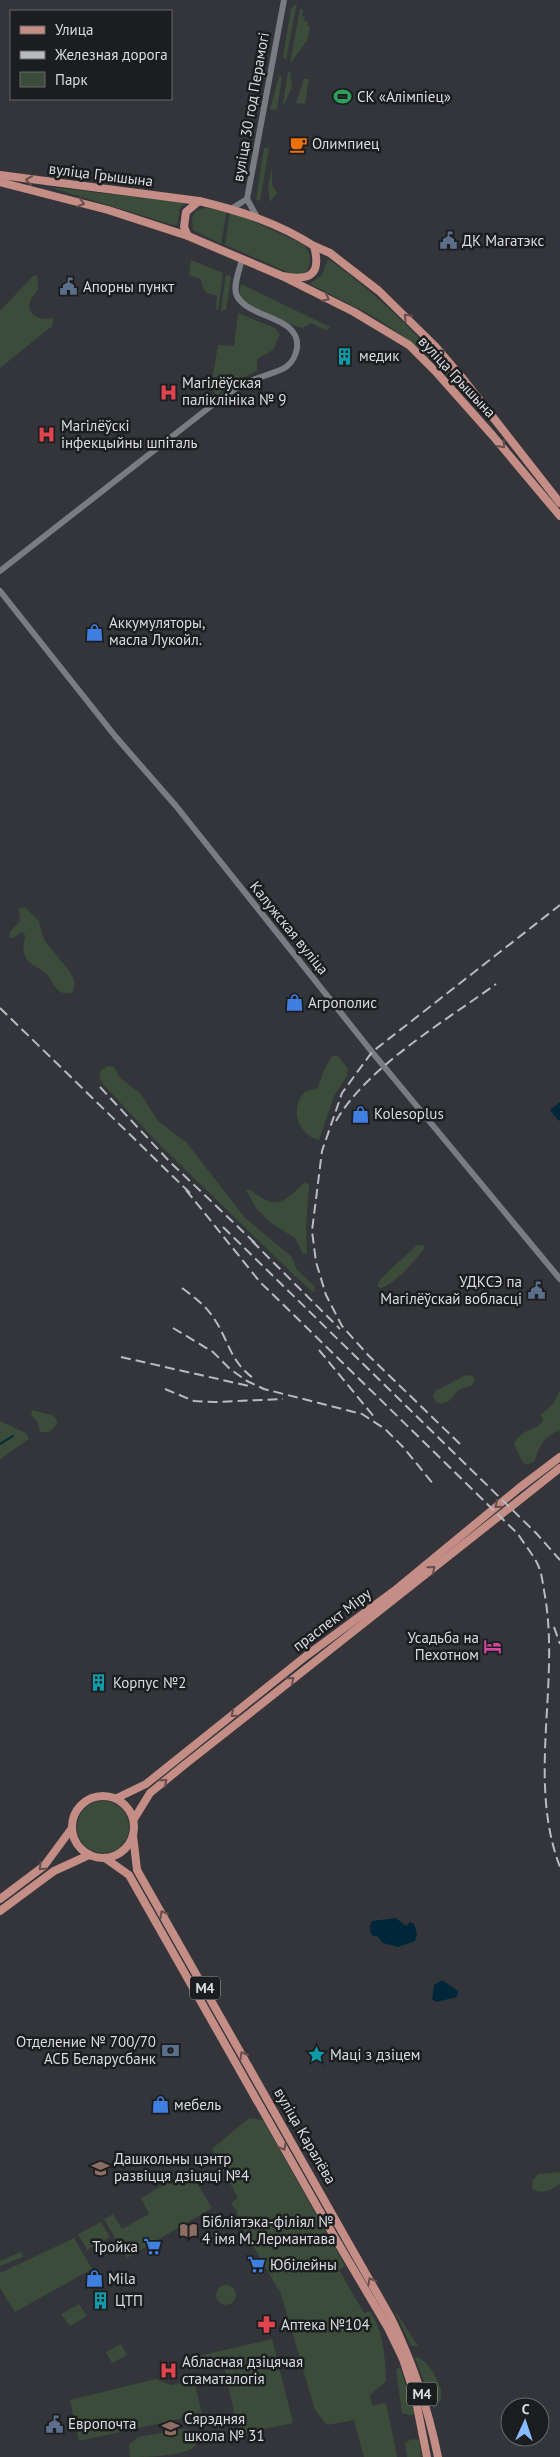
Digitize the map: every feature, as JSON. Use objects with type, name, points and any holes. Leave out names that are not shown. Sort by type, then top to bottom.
[{"type":"main road","name":"вуліца Грышына","points":[[0,175],[199,201],[257,217],[298,235],[314,246],[330,253],[379,291],[435,346],[460,375],[560,504]]},
{"type":"main road","name":"вуліца Грышына","points":[[0,182],[89,205],[188,236],[282,276],[354,312],[409,346],[475,415],[560,516]]},
{"type":"main road","points":[[188,236],[184,227],[186,212],[199,201]]},
{"type":"main road","points":[[282,276],[306,278],[312,274],[317,266],[314,246]]},
{"type":"main road","name":"праспект Міру","points":[[0,1900],[44,1866],[72,1828],[75,1812],[86,1800],[101,1795],[117,1798],[153,1779],[306,1656],[394,1591],[519,1488],[560,1458]]},
{"type":"main road","name":"праспект Міру","points":[[133,1836],[134,1819],[150,1793],[560,1468]]},
{"type":"main road","points":[[117,1798],[130,1809],[134,1819]]},
{"type":"main road","points":[[72,1828],[77,1844],[89,1855],[105,1858],[116,1855],[125,1849],[133,1836]]},
{"type":"main road","name":"вуліца Каралёва","points":[[133,1836],[137,1870],[391,2318],[409,2355],[419,2382],[438,2457]]},
{"type":"main road","points":[[0,1911],[54,1871],[89,1855]]},
{"type":"main road","name":"вуліца Каралёва","points":[[105,1858],[129,1875],[335,2238],[382,2316],[410,2378],[421,2421],[427,2457]]},
{"type":"street","name":"вуліца 30 год Перамогі","points":[[231,209],[247,199],[284,0]]},
{"type":"street","points":[[247,199],[257,217]]},
{"type":"street","points":[[0,571],[220,398],[234,389],[285,368],[290,363],[298,343],[291,330],[282,323],[254,310],[237,297],[235,290],[242,259]]},
{"type":"street","name":"Калужская вуліца","points":[[0,591],[115,736],[176,806],[372,1052],[560,1279]]},
{"type":"green space","points":[[297,3],[286,59],[283,57],[291,9]]},
{"type":"green space","points":[[300,9],[303,10],[302,16],[305,17],[304,21],[308,22],[307,26],[310,27],[307,40],[290,64]]},
{"type":"green space","points":[[288,72],[290,72],[292,87],[284,105],[283,104]]},
{"type":"green space","points":[[279,76],[282,77],[277,110],[270,109]]},
{"type":"green space","points":[[304,79],[309,79],[305,104],[296,103]]},
{"type":"green space","points":[[264,148],[269,148],[260,201],[256,200]]},
{"type":"green space","points":[[272,167],[272,185],[277,193],[270,202],[268,187]]},
{"type":"green space","points":[[49,187],[186,203],[180,208],[177,226]]},
{"type":"green space","points":[[205,208],[227,210],[221,244],[193,230],[192,217],[196,211]]},
{"type":"green space","points":[[230,211],[303,244],[308,250],[310,257],[307,271],[300,274],[290,273],[225,245]]},
{"type":"green space","points":[[328,259],[364,286],[397,316],[458,382],[456,384],[410,341],[373,316],[310,284],[322,275]]},
{"type":"green space","points":[[191,260],[223,273],[218,311],[216,308],[217,296],[205,292],[200,279],[189,275]]},
{"type":"green space","points":[[226,274],[231,277],[226,310],[221,311]]},
{"type":"green space","points":[[37,275],[38,289],[30,301],[30,311],[36,317],[54,318],[52,326],[0,368],[0,311],[33,276]]},
{"type":"green space","points":[[241,284],[330,327],[326,330],[311,323],[302,328],[295,326],[243,302],[239,295]]},
{"type":"green space","points":[[238,313],[275,328],[280,334],[273,350],[257,359],[257,371],[235,381],[217,396],[211,388],[218,345],[234,346]]},
{"type":"green space","points":[[25,907],[39,921],[44,940],[70,972],[75,982],[73,992],[62,993],[59,991],[44,972],[28,960],[24,952],[25,935],[22,932],[13,938],[9,937],[10,932],[20,921],[19,908]]},
{"type":"green space","points":[[332,1056],[338,1056],[348,1069],[347,1076],[334,1096],[319,1140],[306,1133],[302,1128],[298,1121],[297,1107],[304,1093],[318,1088],[324,1070]]},
{"type":"green space","points":[[107,1066],[114,1067],[120,1078],[140,1093],[158,1121],[187,1143],[245,1218],[291,1256],[297,1270],[314,1286],[315,1291],[313,1292],[297,1278],[155,1140],[104,1085],[100,1078],[100,1072]]},
{"type":"green space","points":[[305,1182],[309,1185],[306,1226],[307,1254],[303,1254],[295,1238],[271,1223],[256,1208],[246,1190],[266,1200],[278,1202],[289,1197]]},
{"type":"green space","points":[[417,1245],[425,1247],[417,1258],[391,1283],[380,1288],[377,1286],[389,1271]]},
{"type":"green space","points":[[466,1375],[473,1376],[475,1381],[473,1385],[458,1390],[449,1401],[441,1404],[436,1402],[433,1396],[435,1391]]},
{"type":"green space","points":[[560,1390],[560,1431],[547,1438],[538,1451],[535,1461],[526,1465],[514,1444],[521,1434],[540,1424],[543,1420],[541,1415],[553,1404]]},
{"type":"green space","points":[[32,1410],[52,1415],[57,1420],[54,1428],[50,1431],[40,1431],[37,1421],[31,1415]]},
{"type":"green space","points":[[0,1421],[26,1433],[29,1439],[0,1459]]},
{"type":"green space","points":[[103,1801],[113,1803],[121,1809],[127,1817],[129,1827],[127,1837],[121,1845],[113,1851],[103,1853],[93,1851],[85,1845],[79,1837],[77,1827],[79,1817],[85,1809],[93,1803]]},
{"type":"green space","points":[[249,2118],[263,2120],[345,2266],[339,2270],[364,2313],[370,2311],[375,2319],[383,2345],[386,2381],[370,2395],[372,2405],[386,2403],[397,2457],[364,2457],[354,2420],[327,2425],[315,2410],[281,2294],[238,2220],[237,2211],[231,2203],[238,2198],[212,2149]]},
{"type":"green space","points":[[189,2170],[212,2208],[127,2258],[104,2219],[113,2214],[122,2229],[149,2214],[141,2198]]},
{"type":"green space","points":[[560,2172],[560,2184],[543,2192],[532,2189],[533,2180],[538,2174]]},
{"type":"green space","points":[[101,2222],[110,2237],[87,2250],[78,2234]]},
{"type":"green space","points":[[74,2238],[92,2269],[15,2312],[0,2288],[0,2273]]},
{"type":"green space","points":[[21,2252],[23,2257],[0,2266],[0,2261]]},
{"type":"green space","points":[[226,2285],[233,2288],[236,2295],[233,2302],[226,2305],[219,2302],[216,2295],[219,2288]]},
{"type":"green space","points":[[79,2304],[87,2316],[70,2326],[61,2314]]},
{"type":"green space","points":[[394,2309],[418,2346],[411,2346]]},
{"type":"green space","points":[[272,2339],[293,2423],[239,2434],[223,2363],[193,2370],[190,2358]]},
{"type":"green space","points":[[121,2344],[127,2355],[112,2363],[106,2352]]},
{"type":"green space","points":[[415,2357],[428,2365],[440,2387],[441,2399],[434,2409]]},
{"type":"green space","points":[[400,2367],[415,2414],[402,2413],[396,2370]]},
{"type":"green space","points":[[156,2379],[171,2385],[194,2380],[202,2414],[79,2441],[70,2400]]},
{"type":"green space","points":[[184,2429],[194,2433],[196,2437],[197,2444],[192,2449],[172,2454],[130,2457],[129,2445],[138,2437]]},
{"type":"green space","points":[[412,2439],[419,2440],[421,2457],[407,2457],[405,2443]]},
{"type":"water","points":[[560,1102],[560,1120],[559,1121],[550,1110]]},
{"type":"water","points":[[396,1918],[406,1926],[410,1922],[414,1924],[417,1934],[415,1941],[398,1947],[383,1943],[377,1936],[373,1936],[370,1929],[372,1921]]},
{"type":"water","points":[[442,1980],[458,1991],[457,1997],[436,2002],[432,1999],[434,1985]]},
{"type":"waterway","points":[[0,1444],[13,1436]]},
{"type":"railway","points":[[460,1444],[369,1356],[342,1326],[326,1295],[316,1262],[312,1231],[322,1151],[342,1093],[372,1052],[560,905]]},
{"type":"railway","points":[[336,1121],[367,1082],[408,1046],[496,984]]},
{"type":"railway","points":[[0,1008],[190,1193]]},
{"type":"railway","points":[[100,1087],[170,1162],[256,1244]]},
{"type":"railway","points":[[186,1190],[260,1282],[518,1534],[535,1559],[542,1579],[549,1630],[545,1767],[546,1801],[550,1834],[560,1867]]},
{"type":"railway","points":[[223,1227],[536,1533],[560,1560]]},
{"type":"railway","points":[[252,1241],[340,1329]]},
{"type":"railway","points":[[182,1288],[199,1301],[210,1313],[234,1357],[253,1378]]},
{"type":"railway","points":[[173,1328],[213,1352],[230,1369],[247,1381],[264,1389],[362,1414],[385,1429],[404,1448],[434,1485]]},
{"type":"railway","points":[[319,1350],[375,1418]]},
{"type":"railway","points":[[121,1357],[249,1386]]},
{"type":"railway","points":[[165,1389],[194,1401],[283,1399]]},
{"type":"railway","points":[[554,1627],[560,1644]]},
{"type":"place","name":"СК «Алімпіец»","points":[[343,97]]},
{"type":"place","name":"Олимпиец","points":[[298,144]]},
{"type":"place","name":"ДК Магатэкс","points":[[448,241]]},
{"type":"place","name":"Апорны пункт","points":[[69,287]]},
{"type":"place","name":"медик","points":[[345,356]]},
{"type":"place","name":"Магілёўская паліклініка № 9","points":[[168,392]]},
{"type":"place","name":"Магілёўскі інфекцыйны шпіталь","points":[[47,435]]},
{"type":"place","name":"Аккумуляторы, масла Лукойл.","points":[[95,632]]},
{"type":"place","name":"Агрополис","points":[[294,1003]]},
{"type":"place","name":"Kolesoplus","points":[[360,1114]]},
{"type":"place","name":"УДКСЭ па Магілёўскай вобласці","points":[[536,1291]]},
{"type":"place","name":"Усадьба на Пехотном","points":[[493,1647]]},
{"type":"place","name":"Корпус №2","points":[[99,1683]]},
{"type":"place","name":"Отделение № 700/70 АСБ Беларусбанк","points":[[170,2051]]},
{"type":"place","name":"Маці з дзіцем","points":[[316,2055]]},
{"type":"place","name":"мебель","points":[[160,2105]]},
{"type":"place","name":"Дашкольны цэнтр развіцця дзіцяці №4","points":[[100,2168]]},
{"type":"place","name":"Бібліятэка-філіял № 4 імя М. Лермантава","points":[[188,2231]]},
{"type":"place","name":"Тройка","points":[[152,2247]]},
{"type":"place","name":"Юбілейны","points":[[256,2265]]},
{"type":"place","name":"Mila","points":[[94,2279]]},
{"type":"place","name":"ЦТП","points":[[101,2301]]},
{"type":"place","name":"Аптека №104","points":[[267,2325]]},
{"type":"place","name":"Абласная дзіцячая стаматалогія","points":[[168,2371]]},
{"type":"place","name":"Европочта","points":[[54,2424]]},
{"type":"place","name":"Сярэдняя школа № 31","points":[[170,2428]]}]
